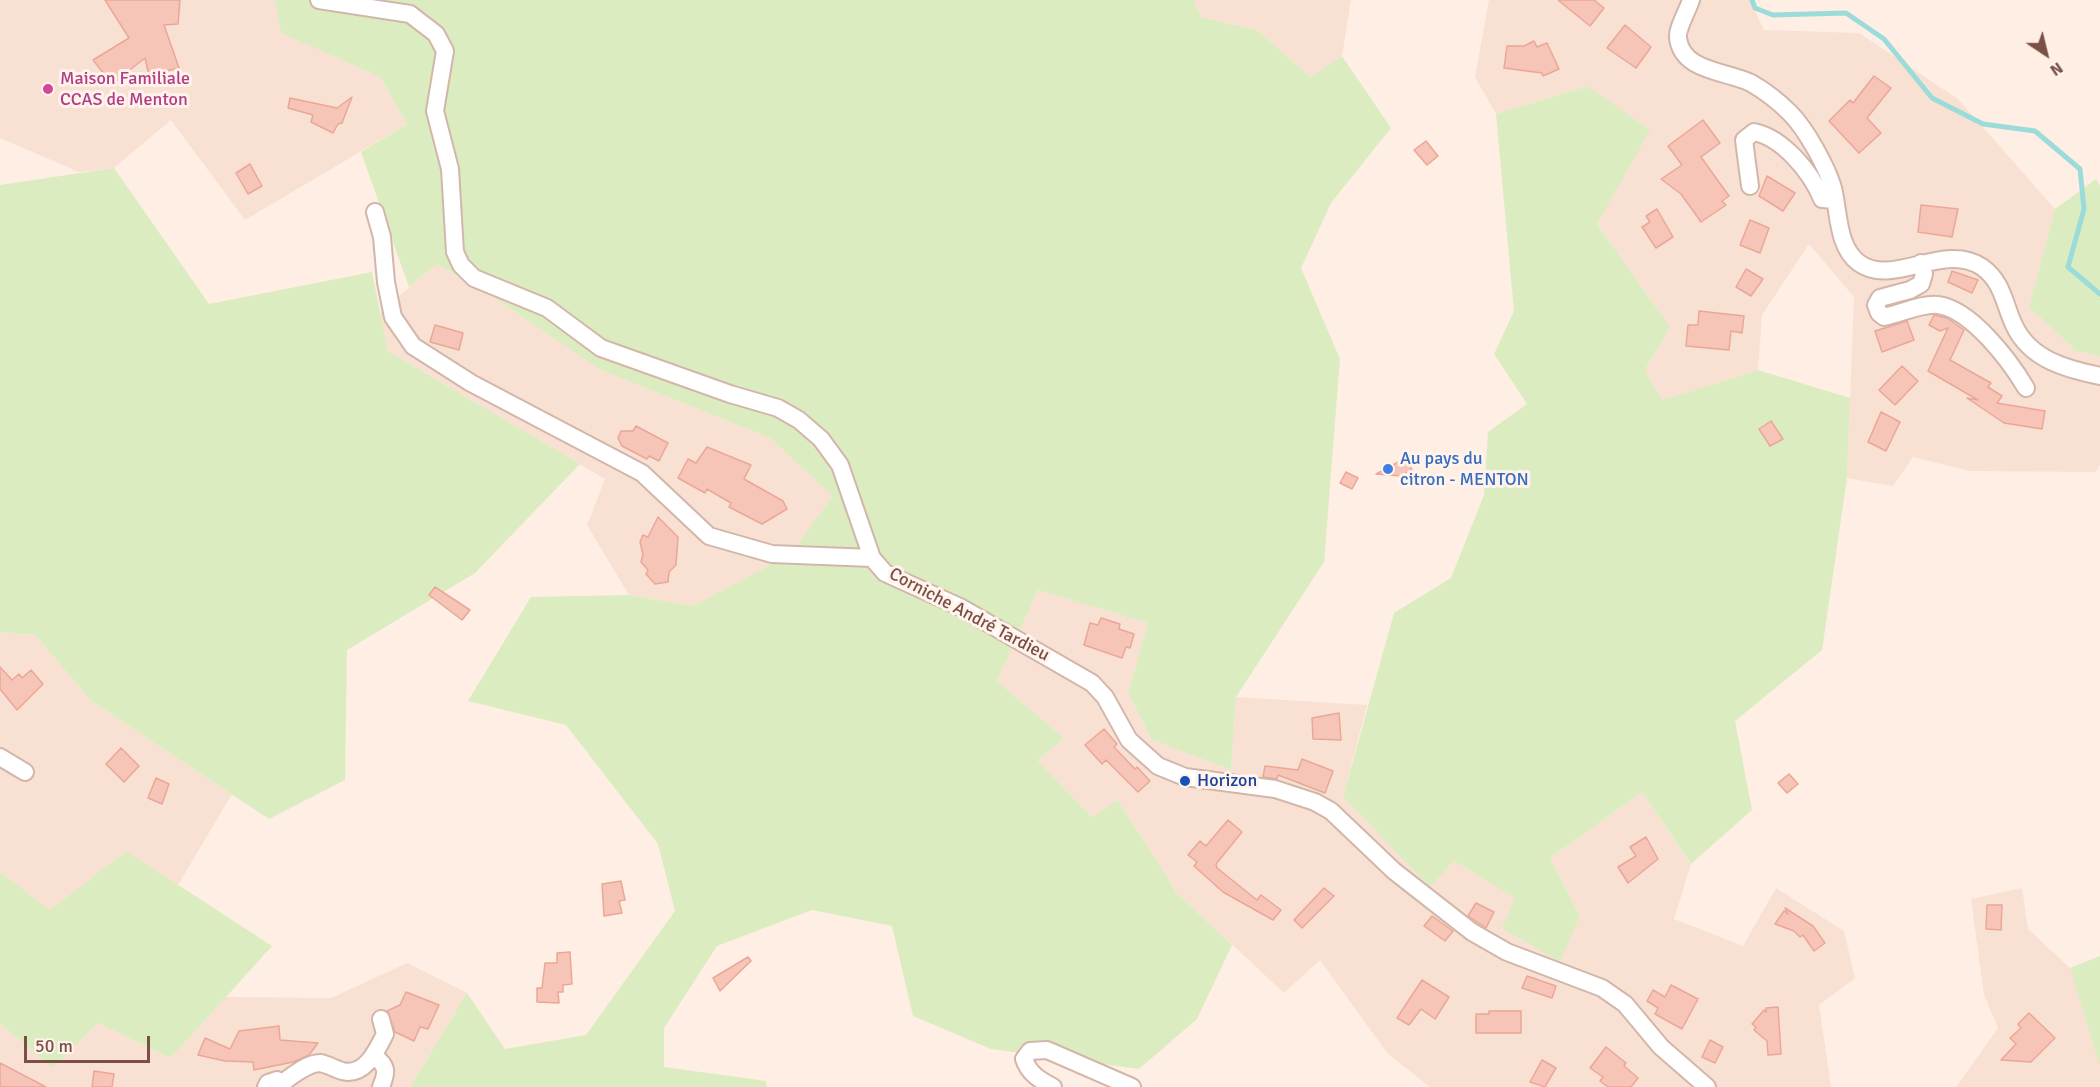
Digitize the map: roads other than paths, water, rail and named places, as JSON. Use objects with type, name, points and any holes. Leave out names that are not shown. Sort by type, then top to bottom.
[{"type":"street","name":"Corniche André Tardieu","points":[[319,0],[410,14],[436,34],[445,51],[435,111],[450,170],[455,252],[461,265],[474,278],[547,308],[601,348],[730,394],[778,408],[799,420],[821,439],[840,465],[872,558],[885,573],[960,608],[1092,682],[1105,697],[1129,740],[1158,766],[1185,777],[1292,792],[1331,811],[1394,871],[1472,932],[1507,952],[1602,988],[1625,1004],[1661,1047],[1707,1087]]},
{"type":"street","points":[[1691,0],[1677,37],[1682,50],[1691,62],[1749,83],[1792,115],[1809,139],[1832,186],[1843,239],[1848,251],[1860,264],[1883,271],[1939,259],[1959,259],[1981,266],[1995,280],[2004,296],[2014,326],[2027,344],[2062,368],[2100,376]]},
{"type":"street","points":[[1750,186],[1744,140],[1755,132],[1766,134],[1789,153],[1815,182],[1822,199],[1835,200]]},
{"type":"street","points":[[375,212],[382,237],[386,282],[393,318],[413,346],[481,389],[642,473],[709,536],[772,554],[872,558]]},
{"type":"street","points":[[1921,263],[1924,273],[1921,284],[1910,290],[1880,298],[1876,305],[1879,313],[1884,317],[1935,304],[1967,317],[1978,326],[2018,373],[2026,388]]},
{"type":"street","points":[[0,757],[25,772]]},
{"type":"street","points":[[277,1086],[311,1065],[320,1064],[346,1072],[358,1069],[374,1056],[385,1034],[381,1019]]},
{"type":"street","points":[[1053,1087],[1040,1080],[1028,1068],[1024,1059],[1030,1051],[1047,1050],[1132,1087]]},
{"type":"street","points":[[374,1056],[384,1063],[387,1072],[381,1087]]},
{"type":"waterway","points":[[1752,0],[1755,8],[1773,15],[1846,13],[1884,39],[1932,98],[1983,124],[2035,131],[2080,169],[2084,209],[2068,267],[2100,294]]},
{"type":"place","name":"Maison Familiale CCAS de Menton","points":[[48,89]]},
{"type":"place","name":"Au pays du citron - MENTON","points":[[1388,469]]},
{"type":"place","name":"Horizon","points":[[1185,781]]}]
